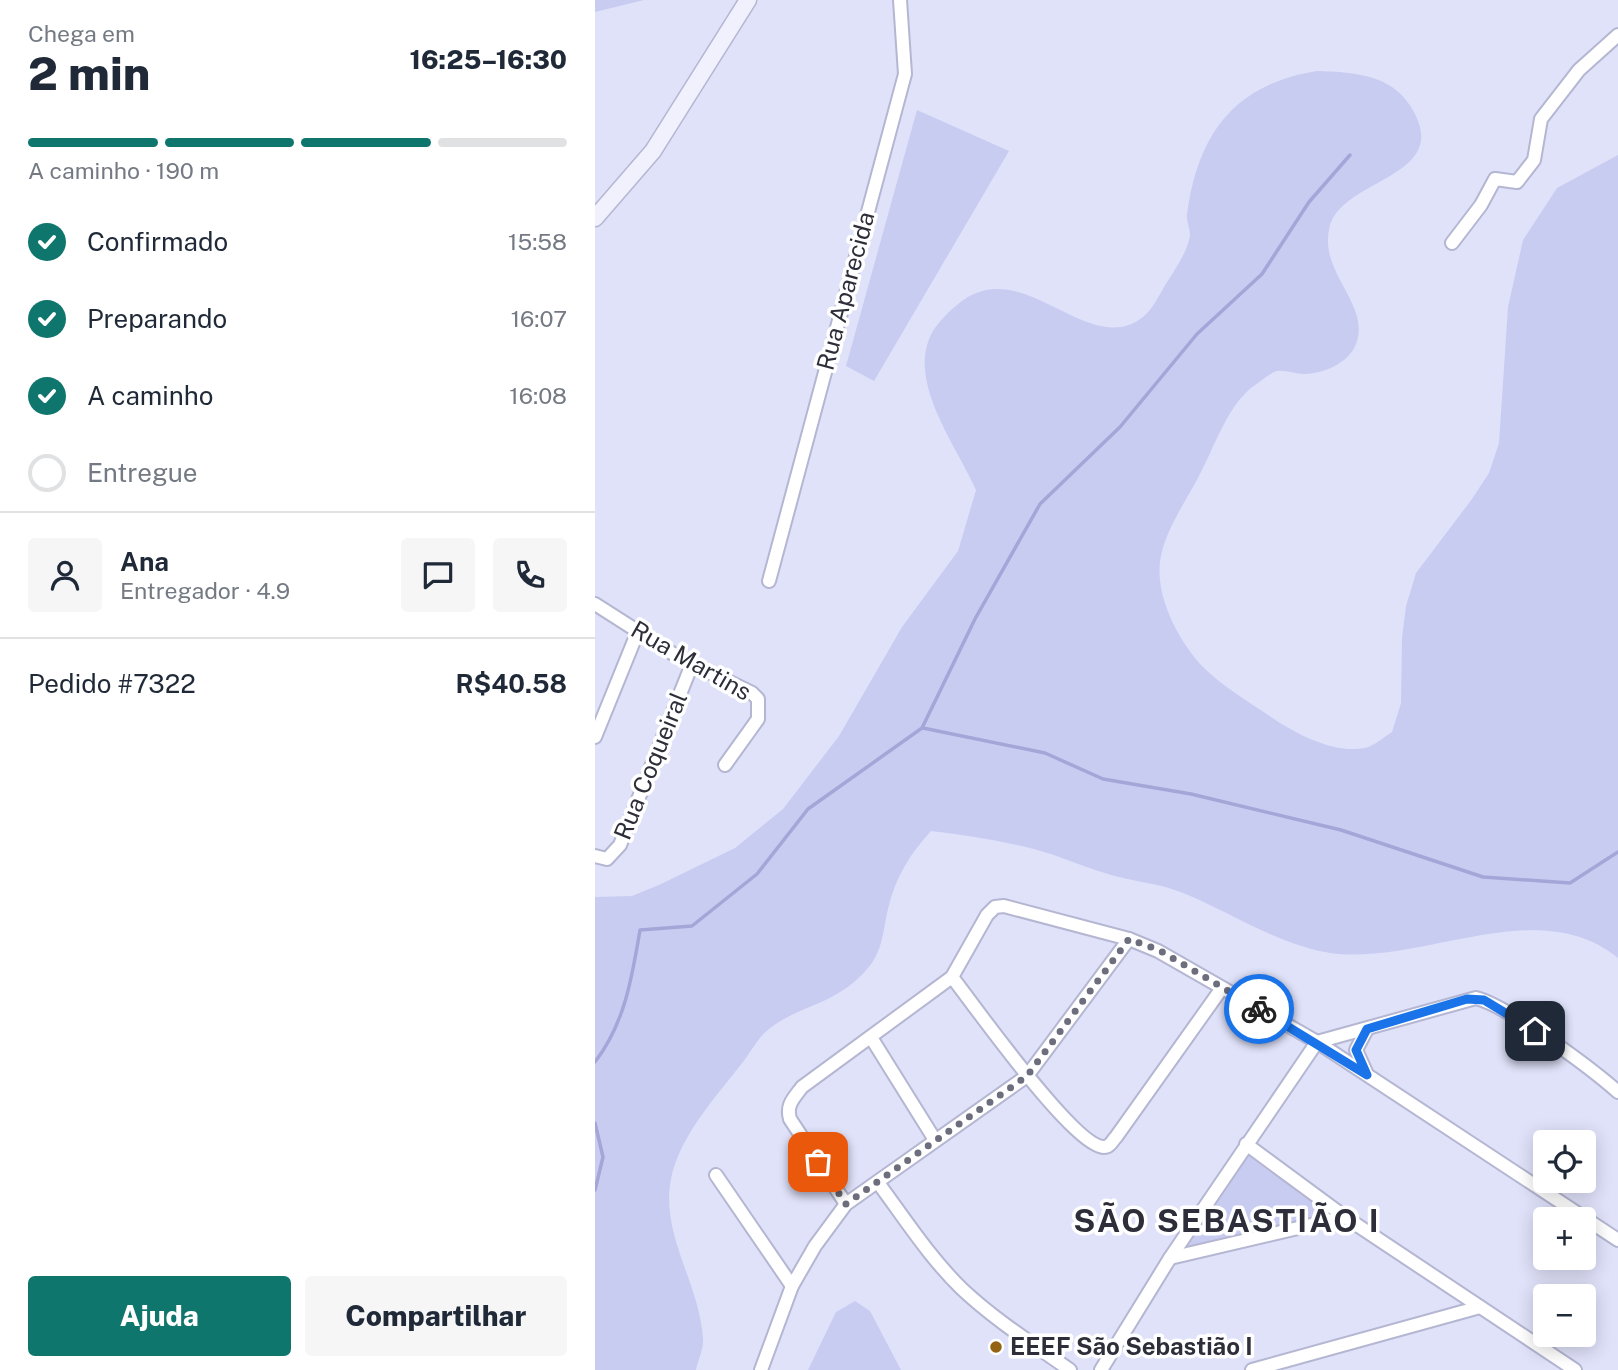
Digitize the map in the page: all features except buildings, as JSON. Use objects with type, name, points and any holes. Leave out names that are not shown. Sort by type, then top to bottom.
[{"type":"street","points":[[595,218],[653,151],[748,0]]},
{"type":"street","name":"Rua Aparecida","points":[[769,581],[905,74],[900,0]]},
{"type":"street","points":[[1452,243],[1481,205],[1495,179],[1517,182],[1534,160],[1541,119],[1579,70],[1618,35]]},
{"type":"street","name":"Rua Martins","points":[[595,604],[692,664],[752,692],[758,699],[758,719],[725,765]]},
{"type":"street","points":[[595,737],[639,631]]},
{"type":"street","name":"Rua Coqueiral","points":[[598,857],[614,855],[619,845],[692,664]]},
{"type":"street","points":[[846,1204],[790,1119],[790,1102],[802,1087],[952,977],[987,915],[995,907],[1004,906],[1129,939],[1159,950],[1317,1042],[1618,1240]]},
{"type":"street","points":[[761,1370],[792,1286],[815,1246],[846,1204],[879,1184],[935,1140],[1027,1076],[1129,939]]},
{"type":"street","points":[[952,977],[1027,1076],[1094,1144],[1108,1146],[1222,988]]},
{"type":"street","points":[[1101,1370],[1170,1258],[1317,1042],[1467,999],[1484,1000],[1553,1043],[1618,1092]]},
{"type":"street","points":[[1367,1029],[1356,1050],[1367,1075]]},
{"type":"street","points":[[871,1039],[935,1140]]},
{"type":"street","points":[[1246,1144],[1345,1217],[1575,1370]]},
{"type":"street","points":[[716,1175],[792,1286]]},
{"type":"street","points":[[879,1184],[932,1255],[962,1289],[999,1320],[1070,1370]]},
{"type":"street","points":[[1170,1258],[1345,1217]]},
{"type":"street","points":[[1252,1370],[1480,1307]]},
{"type":"shaded area","points":[[595,0],[644,0],[595,12]]},
{"type":"shaded area","points":[[1317,71],[1357,74],[1382,81],[1393,88],[1411,107],[1421,131],[1418,150],[1407,164],[1352,199],[1337,212],[1329,230],[1328,246],[1332,261],[1357,316],[1359,330],[1353,351],[1335,366],[1319,372],[1274,372],[1255,385],[1238,402],[1224,424],[1164,545],[1159,570],[1164,601],[1185,644],[1203,667],[1236,694],[1292,730],[1328,745],[1353,749],[1368,747],[1392,732],[1401,703],[1402,638],[1406,606],[1416,573],[1489,473],[1499,443],[1508,307],[1523,240],[1557,188],[1618,155],[1618,958],[1586,939],[1552,931],[1516,931],[1366,954],[1330,953],[1273,936],[1174,890],[1111,875],[1022,846],[931,831],[899,877],[891,898],[880,947],[868,968],[844,990],[794,1014],[765,1032],[700,1117],[682,1147],[671,1179],[669,1199],[675,1239],[700,1319],[703,1343],[696,1370],[595,1370],[595,897],[632,896],[661,884],[735,848],[783,809],[839,736],[902,627],[958,551],[976,490],[939,418],[926,379],[928,342],[940,322],[957,305],[981,291],[1005,289],[1029,296],[1100,326],[1122,327],[1143,317],[1155,303],[1186,248],[1190,235],[1187,214],[1192,185],[1200,159],[1225,117],[1264,87]]},
{"type":"shaded area","points":[[917,110],[1009,151],[874,381],[846,366]]},
{"type":"shaded area","points":[[1248,1155],[1324,1209],[1322,1214],[1185,1250],[1182,1245],[1242,1156]]},
{"type":"shaded area","points":[[855,1301],[870,1311],[901,1370],[808,1370],[836,1312]]},
{"type":"waterway","points":[[595,1062],[614,1032],[626,999],[640,930],[692,926],[757,874],[808,809],[922,728],[975,619],[1040,504],[1120,427],[1197,334],[1262,274],[1309,202],[1350,155]]},
{"type":"waterway","points":[[923,728],[1045,753],[1103,779],[1191,794],[1341,830],[1483,877],[1570,883],[1618,852]]},
{"type":"waterway","points":[[595,1123],[603,1157],[595,1190]]},
{"type":"way so far","points":[[818,1162],[846,1204],[879,1184],[935,1140],[1027,1076],[1129,939],[1159,950],[1259,1009]]},
{"type":"place","name":"EEEF São Sebastião I","points":[[996,1347]]},
{"type":"district","name":"SÃO SEBASTIÃO I","points":[[1227,1221]]},
{"type":"route","points":[[1259,1009],[1367,1075],[1356,1050],[1367,1029],[1467,999],[1484,1000],[1535,1031]]}]
